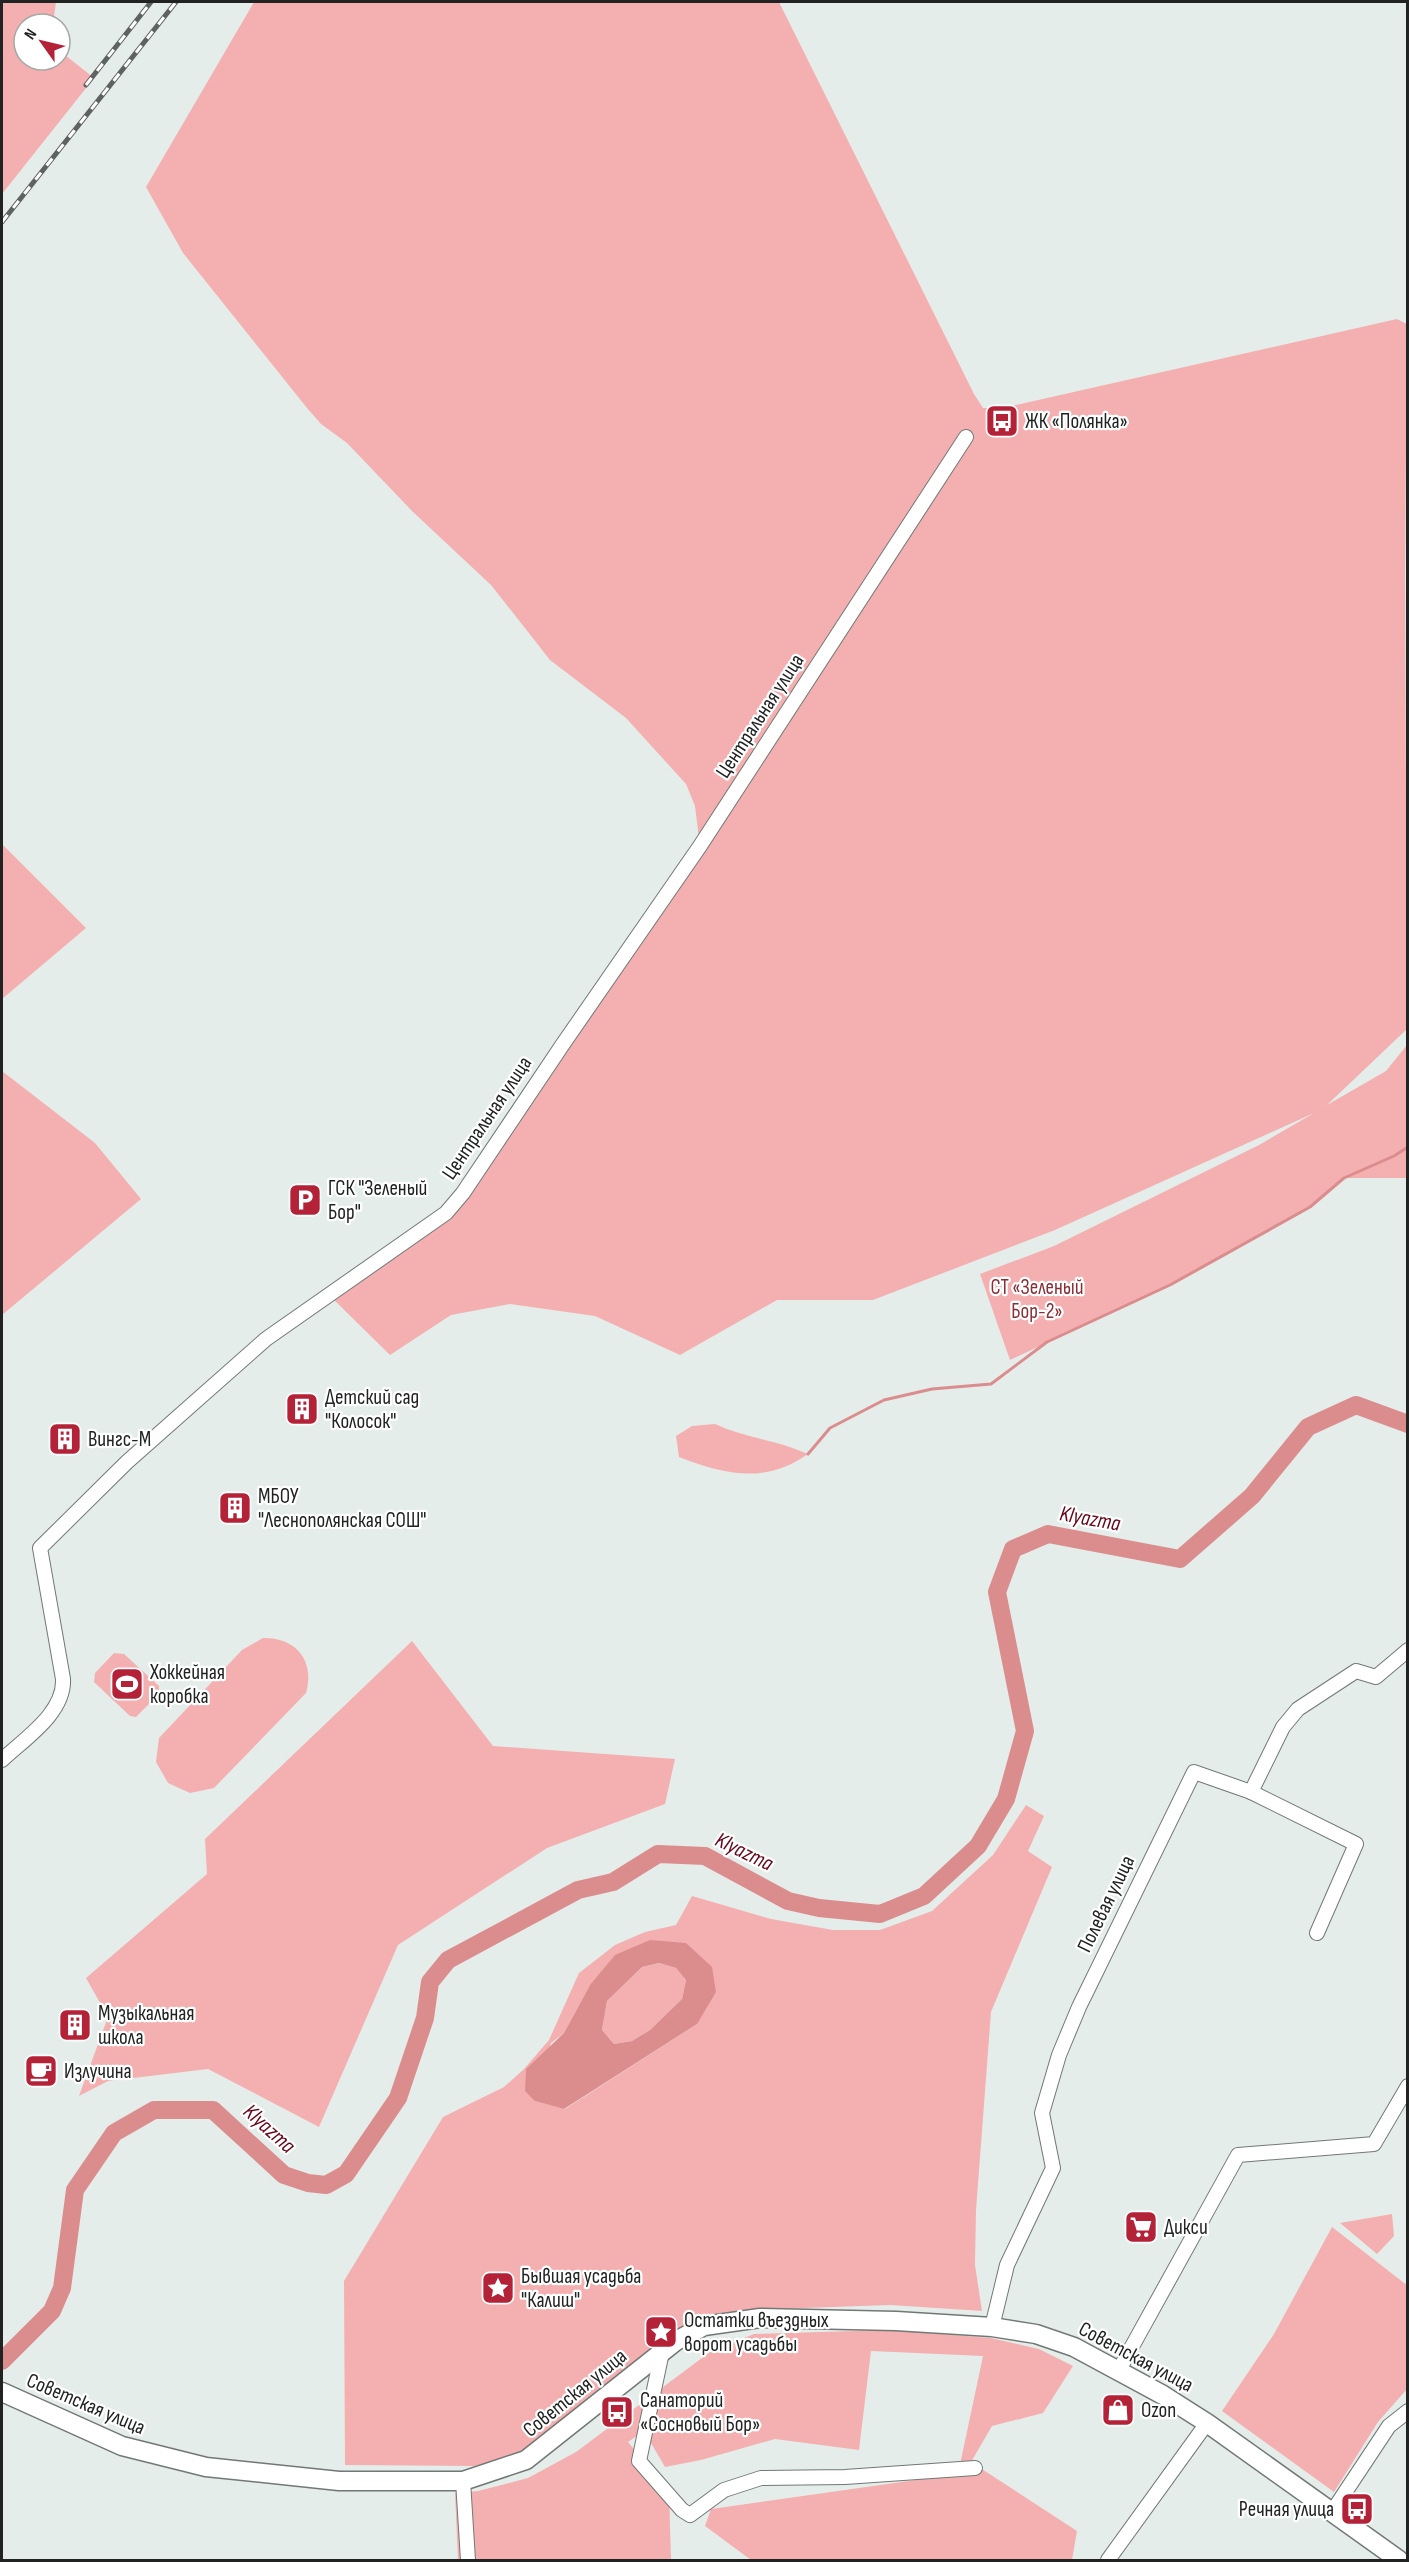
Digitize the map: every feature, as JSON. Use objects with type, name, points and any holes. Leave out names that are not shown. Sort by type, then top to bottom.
[{"type":"main road","name":"Советская улица","points":[[4,2393],[122,2446],[206,2468],[339,2481],[464,2481],[526,2460],[662,2352],[704,2325],[760,2318],[896,2321],[992,2327],[1036,2334],[1074,2347],[1119,2370],[1207,2423],[1399,2560]]},
{"type":"street","name":"Центральная улица","points":[[2,1760],[38,1727],[62,1695],[63,1679],[40,1548],[127,1462],[266,1339],[446,1213],[463,1193],[700,846],[966,437]]},
{"type":"street","points":[[1317,1933],[1356,1844],[1251,1792],[1283,1727],[1298,1709],[1356,1671],[1376,1677],[1407,1650]]},
{"type":"street","name":"Полевая улица","points":[[992,2327],[1007,2265],[1053,2168],[1042,2113],[1059,2055],[1079,2007],[1194,1772],[1251,1792]]},
{"type":"street","points":[[1119,2370],[1238,2156],[1374,2144],[1407,2086]]},
{"type":"street","points":[[662,2352],[639,2462],[682,2510],[690,2515],[724,2490],[761,2478],[845,2477],[975,2468]]},
{"type":"street","points":[[1332,2512],[1389,2426],[1407,2411]]},
{"type":"street","points":[[1108,2560],[1207,2423]]},
{"type":"street","points":[[464,2481],[468,2560]]},
{"type":"green space","points":[[2,2],[56,2],[55,12],[12,12],[12,72],[72,72],[72,61],[94,78],[2,194]]},
{"type":"green space","name":"СТ «Зеленый Бор-2»","points":[[254,2],[779,2],[983,408],[1003,408],[1397,319],[1407,324],[1405,574],[1407,1029],[1327,1105],[1386,1071],[1407,1045],[1407,1178],[1344,1178],[1310,1207],[1170,1285],[1010,1360],[980,1274],[1054,1246],[1259,1145],[1314,1113],[1055,1230],[873,1300],[777,1300],[680,1355],[595,1316],[510,1304],[451,1315],[390,1355],[329,1295],[446,1213],[700,847],[695,806],[686,784],[626,718],[550,660],[491,585],[413,512],[347,443],[321,424],[183,253],[146,187]]},
{"type":"green space","points":[[2,844],[86,928],[2,999]]},
{"type":"green space","points":[[2,1071],[95,1143],[141,1199],[2,1315]]},
{"type":"green space","points":[[715,1424],[808,1454],[776,1470],[745,1474],[713,1468],[679,1457],[676,1436],[692,1426]]},
{"type":"green space","points":[[263,1638],[285,1642],[300,1653],[308,1671],[306,1693],[214,1788],[190,1793],[168,1783],[156,1762],[159,1738],[242,1650]]},
{"type":"green space","points":[[412,1641],[493,1746],[675,1759],[665,1804],[547,1848],[398,1945],[319,2127],[208,2069],[108,2081],[79,2096],[108,2017],[86,1978],[207,1874],[205,1839]]},
{"type":"green space","name":"Хоккейная коробка","points":[[114,1653],[124,1654],[159,1686],[159,1694],[136,1717],[130,1716],[94,1682],[95,1673]]},
{"type":"green space","points":[[1026,1805],[1044,1816],[1028,1851],[1052,1867],[991,2012],[976,2210],[975,2265],[982,2311],[890,2305],[751,2310],[696,2317],[524,2454],[474,2466],[345,2465],[344,2281],[443,2117],[504,2087],[524,2069],[549,2040],[579,1973],[615,1945],[645,1932],[676,1925],[692,1896],[771,1919],[833,1930],[880,1930],[932,1911],[993,1855]],"holes":[[[686,1943],[697,2024],[565,2109],[535,2101],[551,2043],[564,2033],[590,1985]]]},
{"type":"green space","points":[[659,1963],[676,1968],[686,1980],[682,1999],[650,2030],[632,2041],[614,2044],[602,2030],[607,2001],[642,1967]]},
{"type":"green space","points":[[1392,2214],[1394,2236],[1377,2254],[1340,2223]]},
{"type":"green space","points":[[1332,2227],[1408,2286],[1407,2389],[1378,2422],[1334,2492],[1222,2411],[1274,2334]]},
{"type":"green space","points":[[888,2330],[991,2338],[1039,2349],[1073,2366],[1043,2413],[992,2426],[971,2462],[1077,2531],[1072,2560],[751,2560],[705,2526],[711,2509],[958,2474],[983,2356],[871,2351],[859,2450],[775,2439],[701,2460],[665,2467],[644,2431],[628,2442],[669,2491],[671,2560],[458,2560],[455,2493],[478,2491],[528,2478],[576,2452],[710,2352],[754,2334]]},
{"type":"shaded area","points":[[650,1940],[686,1943],[712,1967],[716,1992],[697,2024],[564,2109],[535,2101],[525,2091],[526,2069],[564,2033],[590,1985],[615,1955]],"holes":[[[659,1963],[676,1968],[686,1980],[682,1999],[650,2030],[632,2041],[614,2044],[602,2030],[607,2001],[642,1967]]]},
{"type":"waterway","points":[[808,1454],[830,1428],[884,1400],[932,1389],[991,1384],[1047,1342],[1170,1285],[1310,1207],[1344,1178],[1394,1156],[1408,1147]]},
{"type":"waterway","name":"Klyazma","points":[[2,2361],[52,2311],[62,2288],[75,2190],[114,2133],[154,2110],[213,2110],[284,2175],[308,2183],[326,2185],[346,2174],[398,2098],[425,2018],[430,1982],[448,1960],[578,1890],[613,1882],[658,1854],[705,1856],[788,1901],[819,1908],[880,1914],[924,1896],[978,1846],[1006,1799],[1025,1731],[997,1592],[1013,1549],[1048,1534],[1180,1559],[1252,1496],[1308,1427],[1356,1405],[1408,1424]]},
{"type":"railway","points":[[86,85],[151,2]]},
{"type":"railway","points":[[2,222],[176,2]]},
{"type":"place","name":"ЖК «Полянка»","points":[[1002,421]]},
{"type":"place","name":"ГСК \"Зеленый Бор\"","points":[[305,1200]]},
{"type":"place","name":"Детский сад \"Колосок\"","points":[[302,1409]]},
{"type":"place","name":"Вингс-М","points":[[65,1439]]},
{"type":"place","name":"МБОУ \"Леснополянская СОШ\"","points":[[235,1508]]},
{"type":"place","name":"Хоккейная коробка","points":[[127,1684]]},
{"type":"place","name":"Музыкальная школа","points":[[75,2025]]},
{"type":"place","name":"Излучина","points":[[41,2071]]},
{"type":"place","name":"Дикси","points":[[1141,2227]]},
{"type":"place","name":"Бывшая усадьба \"Калиш\"","points":[[498,2288]]},
{"type":"place","name":"Остатки въездных ворот усадьбы","points":[[661,2332]]},
{"type":"place","name":"Ozon","points":[[1118,2410]]},
{"type":"place","name":"Санаторий «Сосновый Бор»","points":[[617,2412]]},
{"type":"place","name":"Речная улица","points":[[1357,2509]]}]
